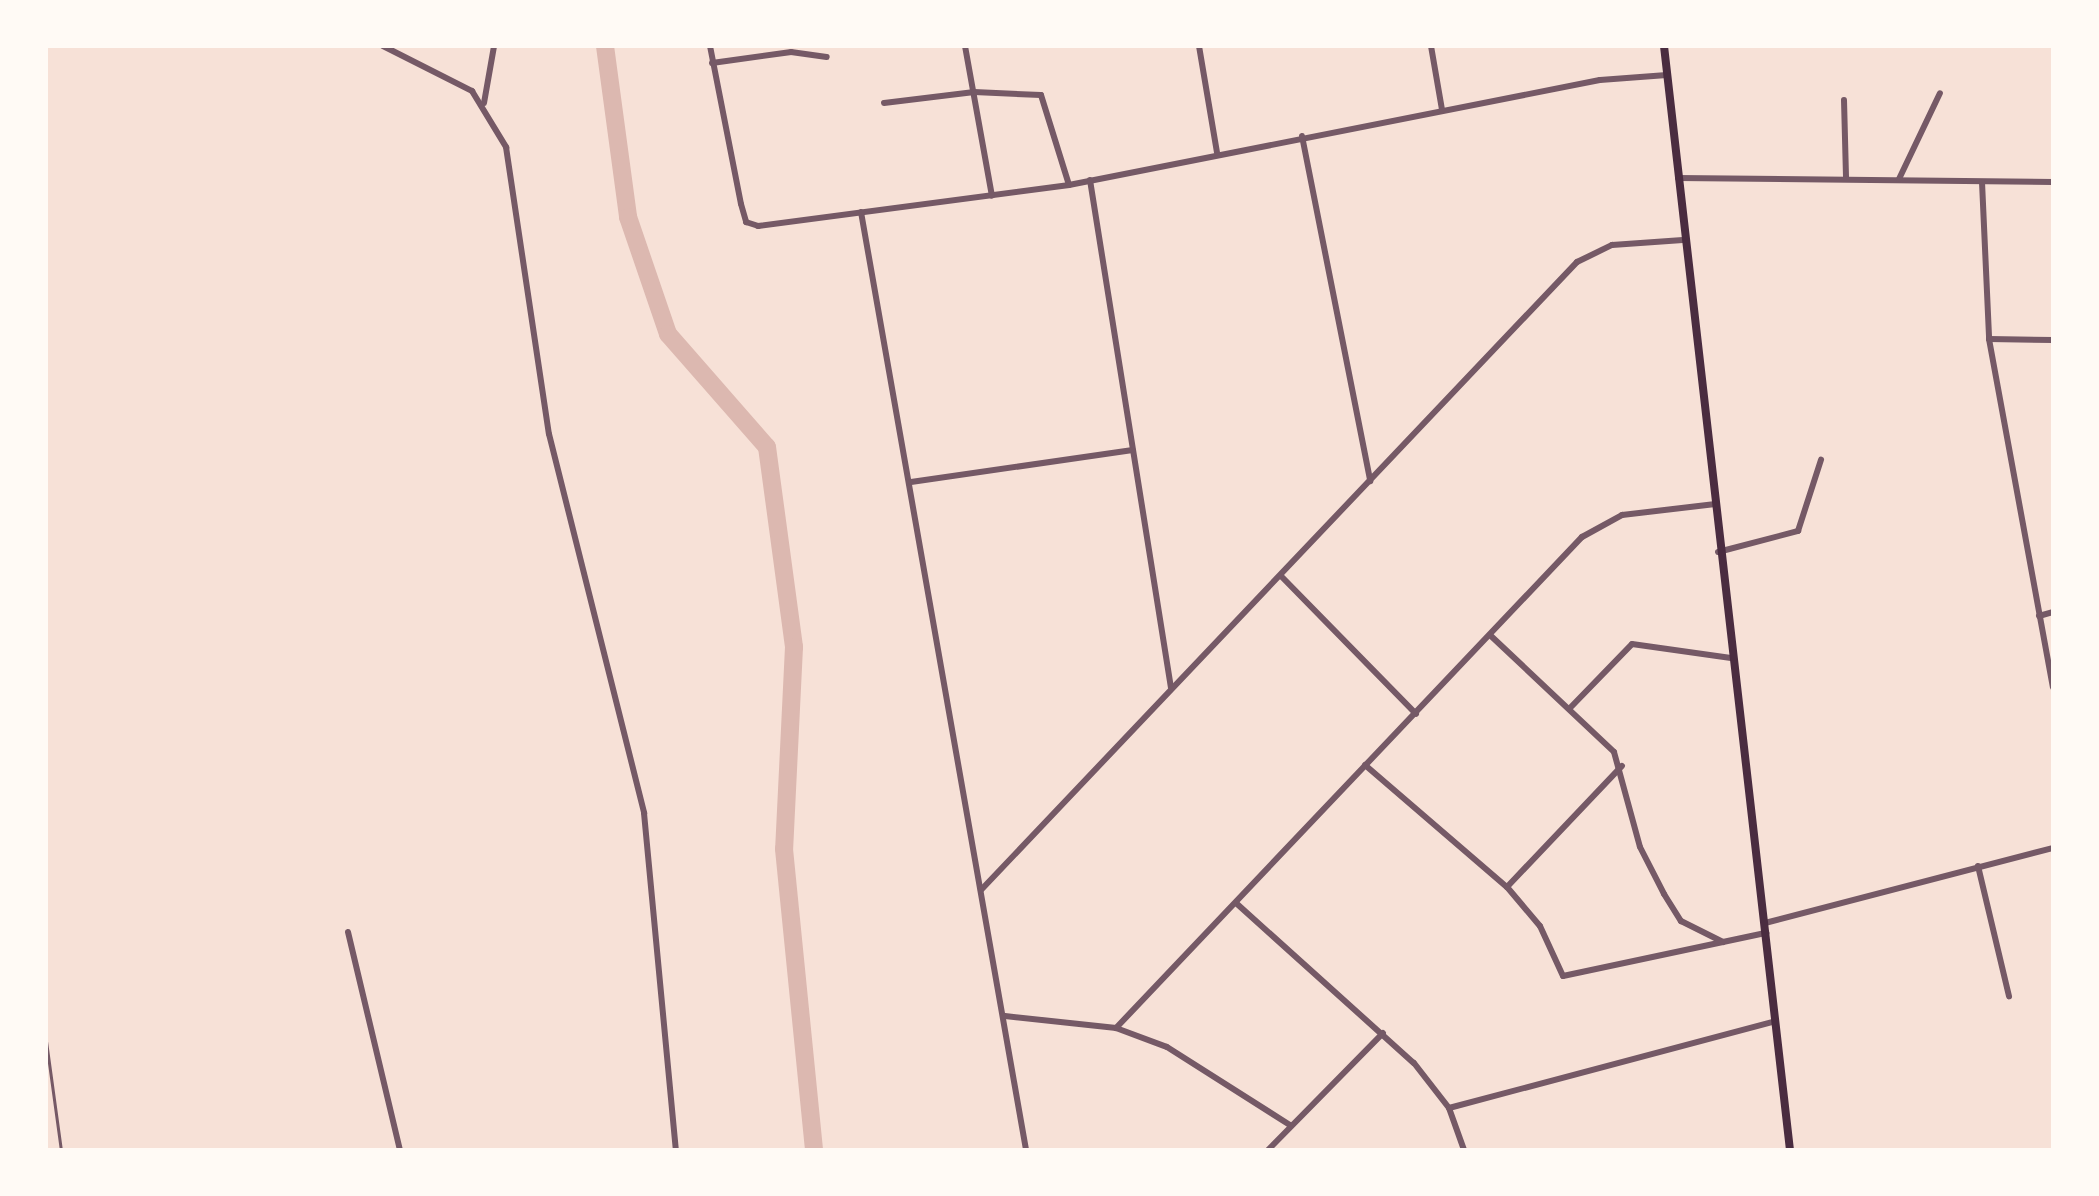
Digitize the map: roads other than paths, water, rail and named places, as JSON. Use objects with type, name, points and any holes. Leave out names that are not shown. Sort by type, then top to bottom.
[{"type":"main road","points":[[1664,46],[1718,552],[1790,1150]]},
{"type":"street","points":[[383,46],[460,82],[484,103],[506,147],[549,434],[644,813],[676,1150]]},
{"type":"street","points":[[484,103],[494,46]]},
{"type":"street","points":[[710,46],[746,222],[861,212],[1069,185],[1217,152],[1442,110],[1667,75]]},
{"type":"street","points":[[965,46],[992,196]]},
{"type":"street","points":[[1199,46],[1217,152]]},
{"type":"street","points":[[1431,46],[1442,110]]},
{"type":"street","points":[[712,63],[791,52],[827,57]]},
{"type":"street","points":[[884,103],[974,92],[1026,91],[1045,99],[1069,185]]},
{"type":"street","points":[[1899,179],[1940,93]]},
{"type":"street","points":[[1844,100],[1846,178]]},
{"type":"street","points":[[1302,136],[1370,481]]},
{"type":"street","points":[[1678,178],[2053,182]]},
{"type":"street","points":[[1090,180],[1171,688]]},
{"type":"street","points":[[1982,182],[1989,339],[2053,687]]},
{"type":"street","points":[[861,212],[1005,1016],[1026,1150]]},
{"type":"street","points":[[981,890],[1577,262],[1612,245],[1683,240]]},
{"type":"street","points":[[1989,339],[2053,340]]},
{"type":"street","points":[[911,482],[1133,450]]},
{"type":"street","points":[[1718,552],[1798,531],[1821,460]]},
{"type":"street","points":[[1116,1028],[1491,636],[1561,556],[1608,520],[1715,504]]},
{"type":"street","points":[[1281,576],[1416,714]]},
{"type":"street","points":[[2039,616],[2053,612]]},
{"type":"street","points":[[1491,636],[1570,708],[1622,766],[1634,829],[1664,894],[1681,921],[1723,942]]},
{"type":"street","points":[[1570,708],[1632,644],[1731,658]]},
{"type":"street","points":[[1365,765],[1507,887],[1540,926],[1563,976],[1766,933]]},
{"type":"street","points":[[1507,887],[1622,766]]},
{"type":"street","points":[[1765,923],[2053,848]]},
{"type":"street","points":[[1978,866],[2009,996]]},
{"type":"street","points":[[1236,903],[1383,1033],[1449,1108],[1464,1150]]},
{"type":"street","points":[[348,932],[400,1150]]},
{"type":"street","points":[[1005,1016],[1116,1028],[1213,1073],[1290,1125]]},
{"type":"street","points":[[1449,1108],[1776,1021]]},
{"type":"street","points":[[1268,1150],[1383,1033]]},
{"type":"lane","points":[[46,1041],[61,1150]]},
{"type":"waterway","points":[[605,46],[628,217],[668,334],[767,447],[794,647],[784,849],[814,1150]]}]
